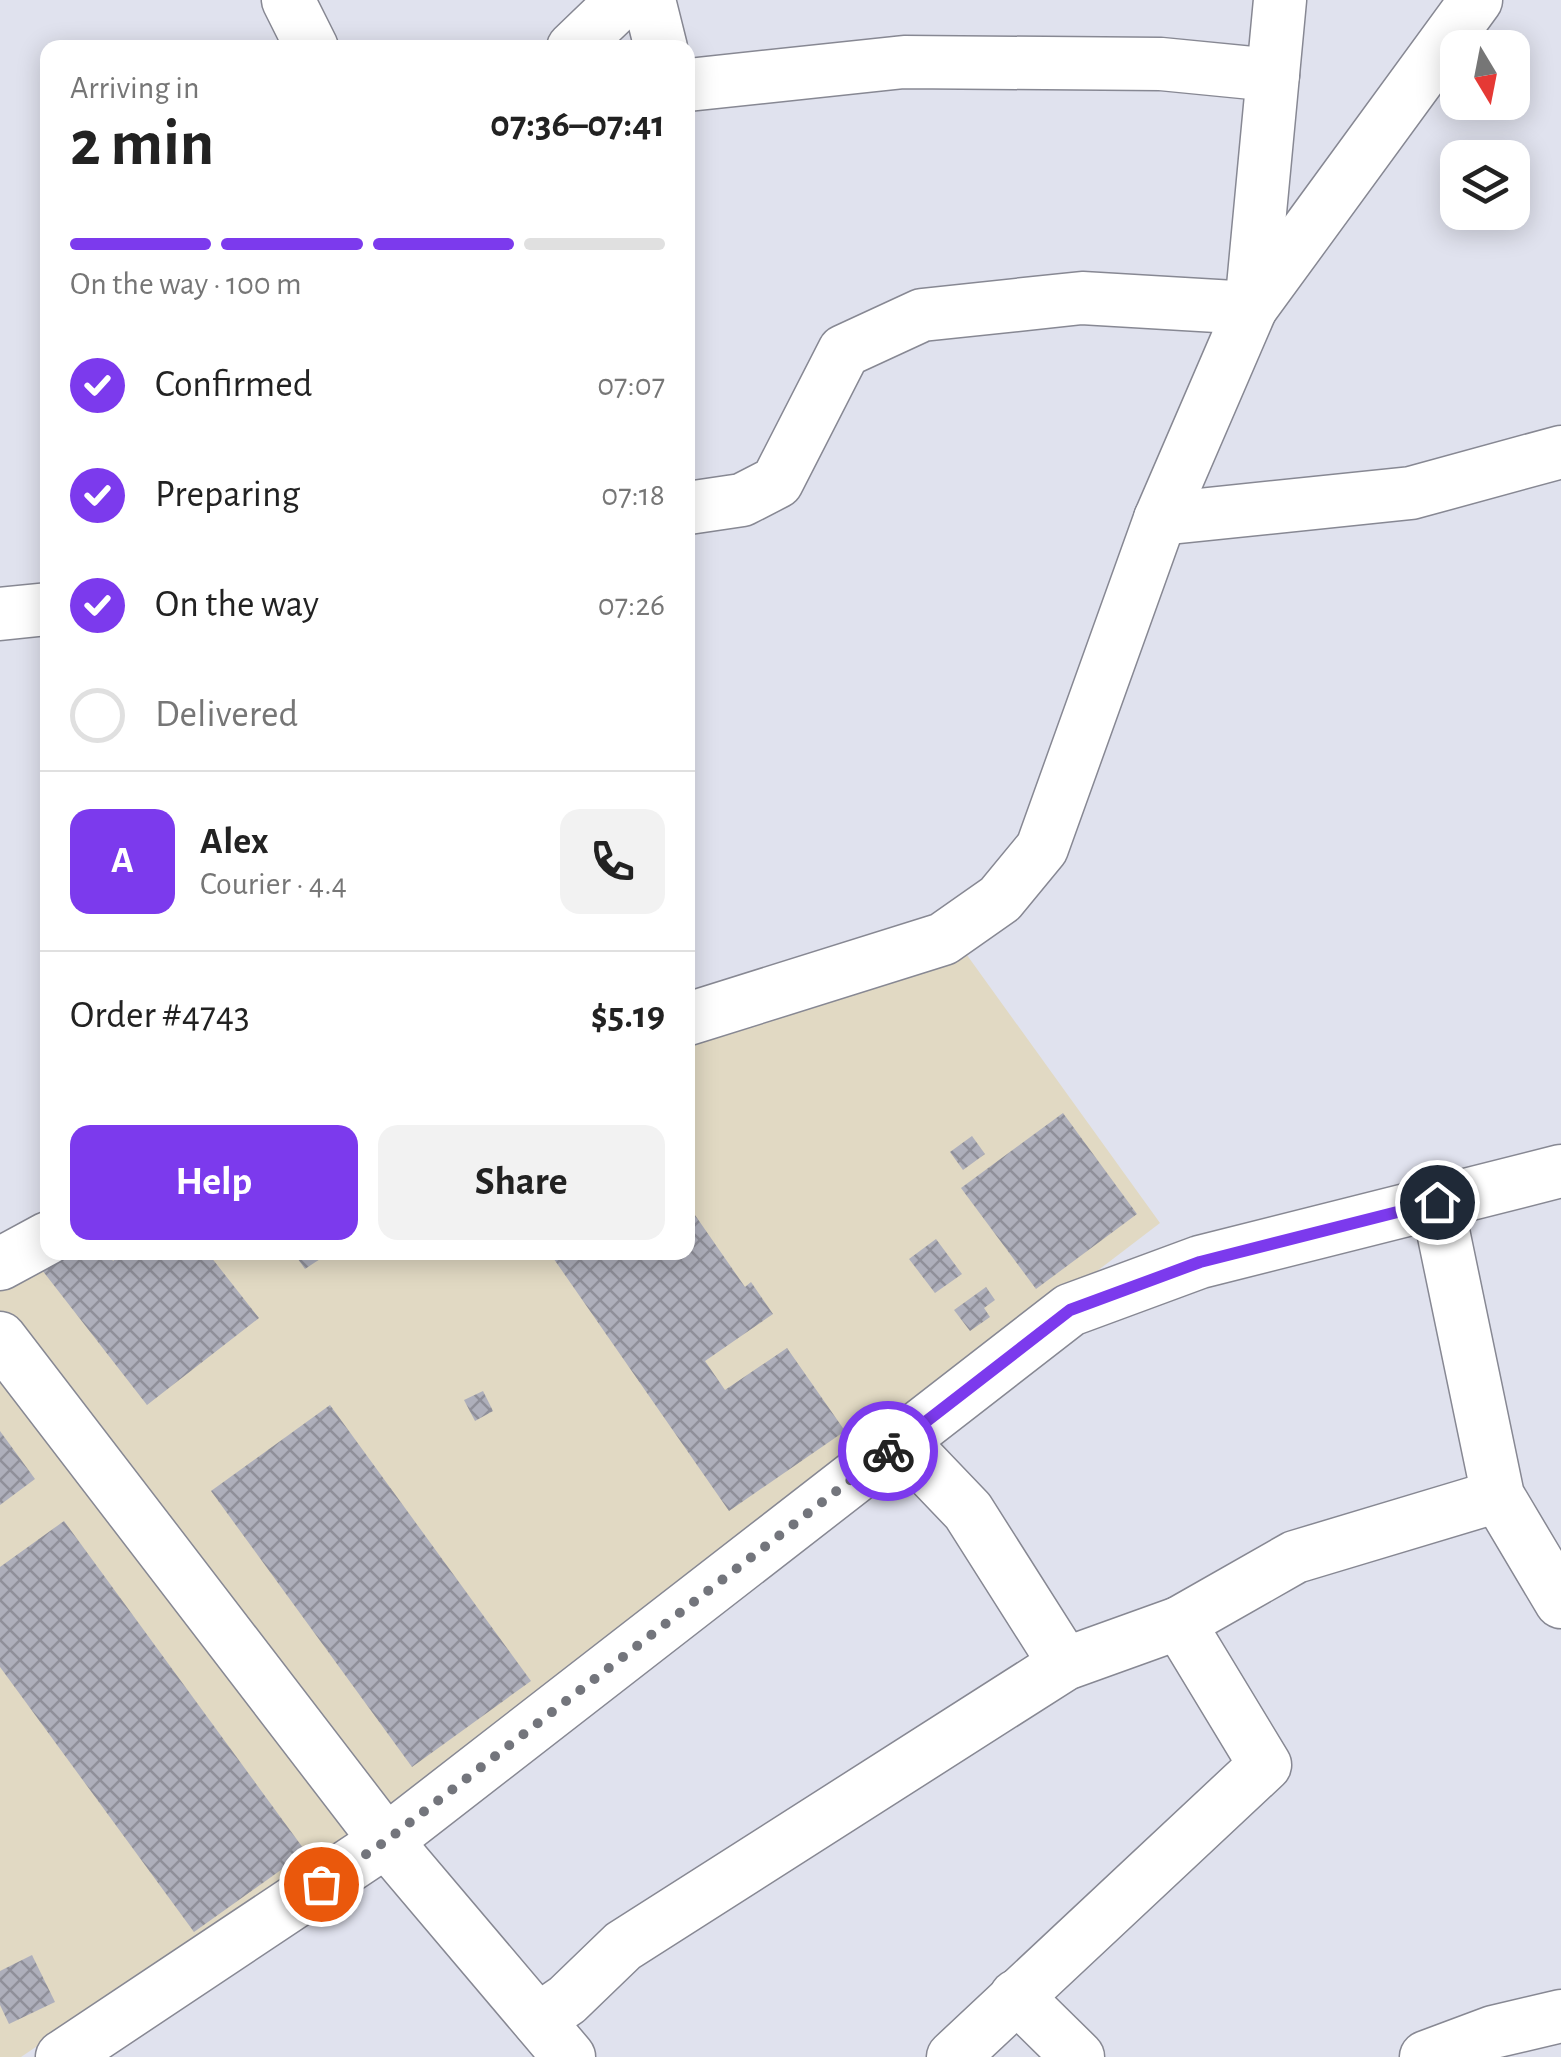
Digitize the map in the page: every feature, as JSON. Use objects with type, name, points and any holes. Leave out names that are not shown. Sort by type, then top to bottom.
[{"type":"street","points":[[288,0],[308,40]]},
{"type":"street","points":[[581,40],[623,0]]},
{"type":"street","points":[[650,0],[660,40]]},
{"type":"street","points":[[1251,308],[1280,0]]},
{"type":"street","points":[[695,1017],[944,938],[1000,899],[1042,848],[1160,520],[1251,308],[1476,0]]},
{"type":"street","points":[[695,84],[904,62],[1162,64],[1273,75]]},
{"type":"street","points":[[695,507],[742,500],[777,482],[844,351],[922,315],[1082,298],[1251,308]]},
{"type":"street","points":[[1160,520],[1411,493],[1561,452]]},
{"type":"street","points":[[0,614],[40,610]]},
{"type":"street","points":[[62,2057],[386,1841],[1070,1310],[1200,1262],[1561,1170]]},
{"type":"street","points":[[1437,1202],[1498,1496],[1561,1602]]},
{"type":"street","points":[[0,1264],[40,1242]]},
{"type":"street","points":[[0,1338],[386,1841],[554,2038]]},
{"type":"street","points":[[901,1441],[968,1511],[1064,1664]]},
{"type":"street","points":[[554,2038],[567,2000],[623,1946],[1064,1664],[1179,1623],[1295,1557],[1498,1496]]},
{"type":"street","points":[[953,2057],[1265,1765],[1179,1623]]},
{"type":"street","points":[[1016,1996],[1078,2057]]},
{"type":"street","points":[[1426,2057],[1493,2032],[1561,2016]]},
{"type":"shaded area","points":[[959,944],[1160,1223],[416,1791],[21,2057],[0,2057],[0,1272],[40,1255],[40,1260],[695,1260],[695,1028]]},
{"type":"building","points":[[1063,1113],[1137,1214],[1036,1289],[961,1188]]},
{"type":"building","points":[[972,1136],[985,1154],[963,1170],[950,1152]]},
{"type":"building","points":[[695,1215],[745,1287],[751,1282],[773,1314],[705,1361],[725,1390],[787,1348],[845,1431],[729,1511],[555,1260],[695,1260]]},
{"type":"building","points":[[936,1239],[962,1274],[935,1293],[909,1259]]},
{"type":"building","points":[[54,1260],[213,1260],[259,1318],[147,1405],[42,1270]]},
{"type":"building","points":[[299,1260],[318,1260],[305,1269]]},
{"type":"building","points":[[986,1287],[995,1300],[984,1308],[990,1317],[970,1331],[954,1310]]},
{"type":"building","points":[[483,1391],[493,1411],[475,1421],[464,1400]]},
{"type":"building","points":[[330,1405],[531,1681],[412,1767],[211,1491]]},
{"type":"building","points":[[0,1431],[35,1479],[0,1505]]},
{"type":"building","points":[[64,1521],[306,1852],[194,1932],[0,1667],[0,1567]]},
{"type":"building","points":[[32,1955],[55,2002],[9,2024],[0,2005],[0,1971]]},
{"type":"way so far","points":[[321,1884],[386,1841],[888,1451]]},
{"type":"route","points":[[888,1451],[1070,1310],[1200,1262],[1437,1202]]}]
